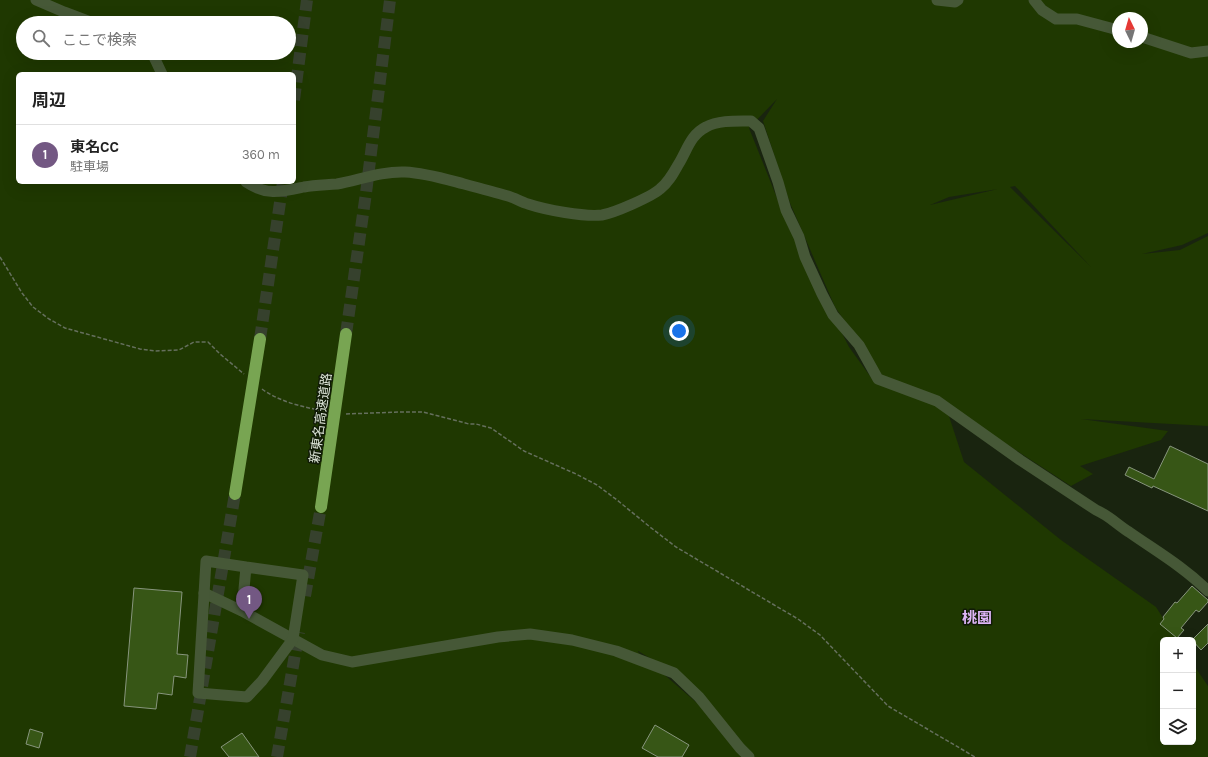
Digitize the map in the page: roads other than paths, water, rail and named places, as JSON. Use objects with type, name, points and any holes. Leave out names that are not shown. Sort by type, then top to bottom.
[{"type":"highway","name":"新東名高速道路","points":[[320,507],[346,334]]},
{"type":"highway","points":[[235,494],[260,339]]},
{"type":"street","points":[[36,0],[75,16]]},
{"type":"street","points":[[937,0],[954,2],[958,0]]},
{"type":"street","points":[[1034,0],[1042,10],[1056,19],[1077,19],[1112,28]]},
{"type":"street","points":[[1148,39],[1191,53],[1208,51]]},
{"type":"street","points":[[155,60],[161,72]]},
{"type":"street","points":[[249,184],[255,188],[267,191],[286,192],[304,187],[337,184],[378,174],[404,172],[426,174],[509,196],[528,204],[555,211],[585,215],[603,215],[630,205],[659,190],[668,181],[697,132],[707,126],[728,121],[751,121],[759,128],[786,210],[799,237],[805,257],[822,294],[833,315],[859,345],[878,379],[937,401],[1020,460],[1104,514],[1179,566],[1194,577],[1208,591]]},
{"type":"street","points":[[206,561],[246,567],[303,575],[293,639],[262,681],[247,696],[198,693],[206,561]]},
{"type":"street","points":[[242,611],[246,567]]},
{"type":"street","points":[[204,593],[242,611],[322,655],[352,662],[498,637],[530,634],[572,640],[616,651],[674,673],[699,697],[749,757]]},
{"type":"tunnel","points":[[296,85],[307,0]]},
{"type":"tunnel","points":[[346,334],[366,193],[390,0]]},
{"type":"tunnel","points":[[260,339],[283,184]]},
{"type":"tunnel","points":[[190,757],[235,494]]},
{"type":"tunnel","points":[[305,596],[321,507]]},
{"type":"tunnel","points":[[277,757],[299,632]]},
{"type":"place","name":"東名CC","points":[[249,619]]},
{"type":"district","name":"桃園","points":[[977,618]]}]
